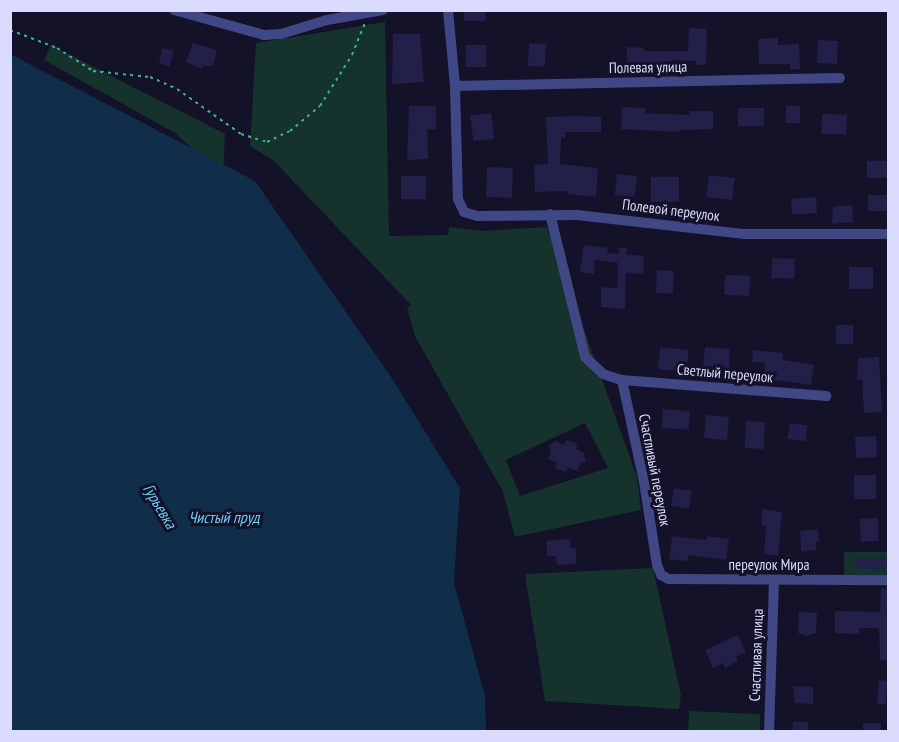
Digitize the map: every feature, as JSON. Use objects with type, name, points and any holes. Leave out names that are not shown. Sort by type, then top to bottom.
[{"type":"street","points":[[174,10],[264,35],[281,34],[327,20],[383,10]]},
{"type":"street","points":[[448,10],[455,86]]},
{"type":"street","name":"Полевая улица","points":[[455,86],[840,78]]},
{"type":"street","name":"Полевой переулок","points":[[455,86],[458,199],[464,212],[477,216],[550,214],[658,223],[745,234],[888,234]]},
{"type":"street","points":[[550,214],[585,357],[603,374],[622,380]]},
{"type":"street","name":"Светлый переулок","points":[[622,380],[826,396]]},
{"type":"street","name":"Счастливый переулок","points":[[622,380],[644,482],[657,565]]},
{"type":"street","name":"переулок Мира","points":[[657,565],[661,575],[669,579],[888,580]]},
{"type":"street","name":"Счастливая улица","points":[[769,732],[774,580]]},
{"type":"path","points":[[10,30],[57,48],[93,71],[150,77],[177,88],[241,135],[267,142],[291,131],[320,106],[352,56],[369,12]]},
{"type":"green space","points":[[385,22],[389,236],[448,235],[449,227],[483,231],[547,227],[637,477],[641,510],[515,537],[503,492],[415,336],[407,308],[411,305],[273,160],[250,146],[256,43]],"holes":[[[585,423],[608,468],[520,496],[506,460]]]},
{"type":"green space","points":[[51,45],[225,134],[223,176],[175,133],[44,60]]},
{"type":"green space","points":[[844,552],[888,552],[888,578],[844,578]]},
{"type":"green space","points":[[653,568],[681,695],[679,709],[545,701],[525,574]]},
{"type":"green space","points":[[689,711],[760,714],[760,731],[688,731]]},
{"type":"water","name":"Чистый пруд","points":[[10,54],[255,181],[391,377],[460,488],[454,583],[485,696],[486,731],[11,731]]},
{"type":"building","points":[[464,10],[485,10],[485,21],[464,21]]},
{"type":"building","points":[[689,28],[707,29],[706,65],[696,65],[696,61],[673,60],[673,69],[627,68],[627,47],[644,48],[644,51],[688,51]]},
{"type":"building","points":[[393,34],[420,34],[424,82],[392,84]]},
{"type":"building","points":[[778,38],[778,45],[799,44],[800,69],[790,70],[790,64],[759,64],[758,39]]},
{"type":"building","points":[[818,40],[838,41],[837,64],[817,63]]},
{"type":"building","points":[[193,43],[217,50],[213,66],[203,66],[202,69],[186,62]]},
{"type":"building","points":[[529,43],[546,44],[545,67],[528,66]]},
{"type":"building","points":[[466,45],[486,45],[486,67],[466,67]]},
{"type":"building","points":[[163,48],[174,51],[169,66],[159,63]]},
{"type":"building","points":[[409,106],[436,106],[436,129],[427,129],[428,159],[407,160]]},
{"type":"building","points":[[786,106],[800,106],[800,123],[786,123]]},
{"type":"building","points":[[622,107],[646,108],[645,113],[690,115],[690,111],[713,111],[713,129],[679,130],[679,132],[621,129]]},
{"type":"building","points":[[738,108],[764,108],[764,126],[738,126]]},
{"type":"building","points":[[491,113],[494,139],[473,141],[470,116]]},
{"type":"building","points":[[822,114],[847,115],[846,135],[821,134]]},
{"type":"building","points":[[546,117],[601,117],[601,132],[565,132],[565,138],[561,138],[560,164],[598,168],[596,197],[567,194],[567,191],[535,192],[534,165],[548,164]]},
{"type":"building","points":[[867,161],[888,161],[888,178],[867,178]]},
{"type":"building","points":[[487,167],[513,168],[512,198],[486,197]]},
{"type":"building","points":[[617,174],[637,176],[635,197],[615,195]]},
{"type":"building","points":[[709,175],[735,178],[732,200],[706,197]]},
{"type":"building","points":[[401,176],[426,176],[426,199],[401,199]]},
{"type":"building","points":[[651,177],[679,177],[679,202],[651,202]]},
{"type":"building","points":[[868,195],[888,195],[888,211],[868,211]]},
{"type":"building","points":[[816,197],[817,213],[792,215],[791,199]]},
{"type":"building","points":[[852,205],[853,222],[832,224],[833,207]]},
{"type":"building","points":[[584,245],[608,248],[607,253],[619,254],[619,248],[627,248],[626,254],[644,256],[643,274],[626,273],[625,309],[601,307],[601,287],[617,288],[618,263],[595,260],[594,274],[580,272]]},
{"type":"building","points":[[772,258],[795,259],[794,279],[771,278]]},
{"type":"building","points":[[849,267],[873,267],[873,289],[849,289]]},
{"type":"building","points":[[657,270],[674,271],[673,294],[656,293]]},
{"type":"building","points":[[725,275],[750,276],[749,296],[724,295]]},
{"type":"building","points":[[836,325],[853,325],[853,344],[836,344]]},
{"type":"building","points":[[660,347],[689,350],[687,372],[658,369]]},
{"type":"building","points":[[705,347],[730,349],[728,377],[719,376],[719,370],[703,368]]},
{"type":"building","points":[[753,350],[783,353],[782,360],[814,365],[811,385],[763,378],[765,363],[752,362]]},
{"type":"building","points":[[879,357],[882,412],[864,413],[862,379],[857,380],[858,358]]},
{"type":"building","points":[[663,409],[690,411],[689,430],[662,428]]},
{"type":"building","points":[[706,415],[729,417],[727,440],[704,438]]},
{"type":"building","points":[[746,421],[765,422],[764,449],[745,448]]},
{"type":"building","points":[[790,423],[808,426],[805,442],[787,439]]},
{"type":"building","points":[[876,436],[877,457],[856,458],[855,437]]},
{"type":"building","points":[[567,440],[578,444],[576,449],[584,453],[586,461],[580,464],[577,471],[568,467],[566,472],[555,468],[557,463],[548,459],[551,452],[549,446],[556,441],[564,445]]},
{"type":"building","points":[[854,475],[876,475],[876,499],[854,499]]},
{"type":"building","points":[[674,488],[692,491],[689,509],[671,506]]},
{"type":"building","points":[[762,509],[782,512],[778,556],[764,554],[766,526],[761,525]]},
{"type":"building","points":[[878,518],[879,541],[861,542],[860,519]]},
{"type":"building","points":[[818,529],[819,541],[816,541],[816,550],[801,552],[800,531]]},
{"type":"building","points":[[672,536],[706,540],[707,536],[729,539],[726,560],[688,555],[688,561],[669,559]]},
{"type":"building","points":[[570,539],[570,548],[576,548],[576,564],[557,565],[556,556],[547,556],[547,541]]},
{"type":"building","points":[[856,558],[884,558],[888,560],[888,570],[855,568]]},
{"type":"building","points":[[881,588],[888,589],[888,661],[880,660],[879,628],[859,628],[859,634],[835,633],[835,611],[880,612]]},
{"type":"building","points":[[799,612],[817,613],[816,633],[806,636],[798,633]]},
{"type":"building","points":[[738,635],[746,652],[736,657],[738,661],[725,668],[723,663],[713,668],[705,650]]},
{"type":"building","points":[[879,680],[888,681],[885,705],[876,704]]},
{"type":"building","points":[[793,686],[813,687],[813,704],[795,703]]},
{"type":"building","points":[[793,722],[808,722],[808,732],[793,732]]},
{"type":"building","points":[[863,723],[881,723],[881,732],[863,732]]},
{"type":"water label","name":"Гурьевка","points":[[160,506]]}]
